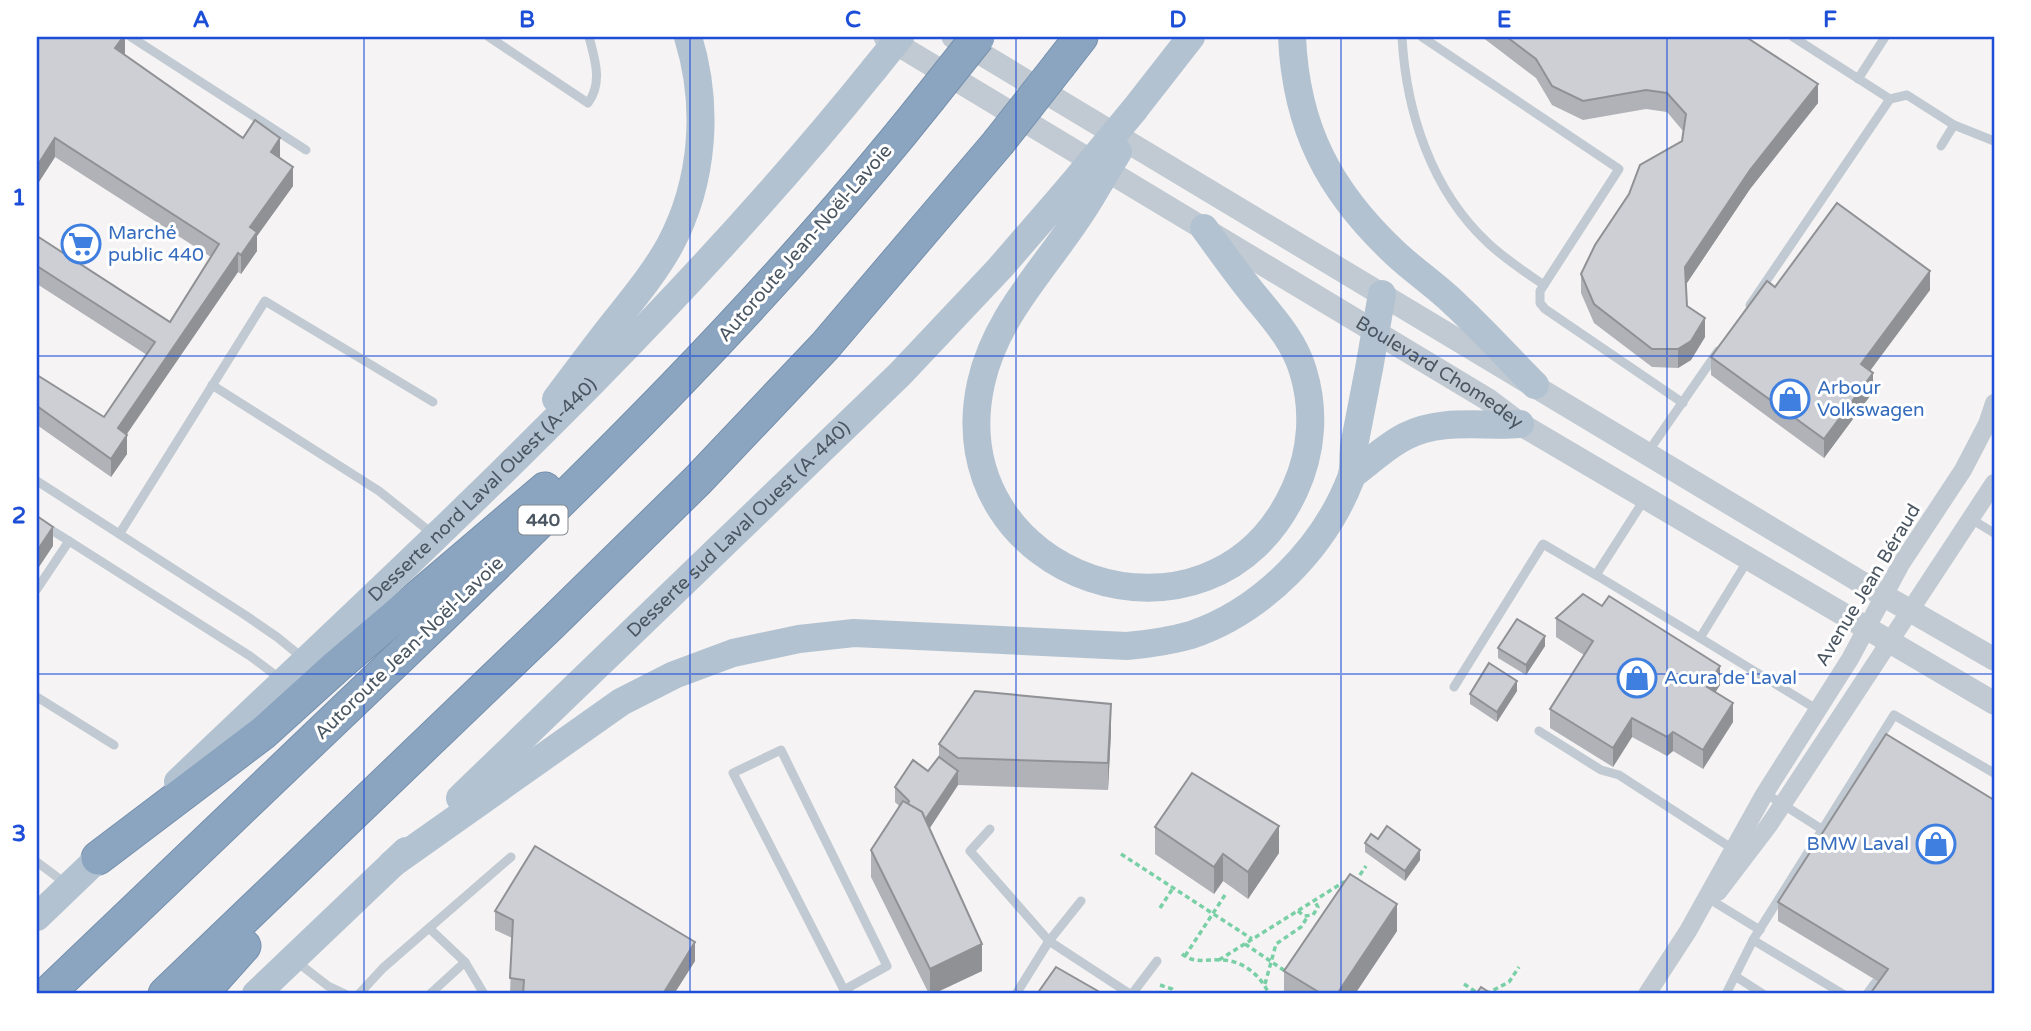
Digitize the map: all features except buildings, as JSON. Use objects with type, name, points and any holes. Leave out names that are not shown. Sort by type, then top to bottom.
[{"type":"highway","name":"Autoroute Jean-Noël-Lavoie","points":[[47,994],[553,510],[720,340],[838,208],[978,37]]},
{"type":"highway","points":[[165,994],[646,532],[726,450],[884,279],[998,143],[1080,37]]},
{"type":"highway","points":[[98,858],[262,733],[720,340]]},
{"type":"highway","points":[[201,994],[394,776]]},
{"type":"main road","points":[[494,480],[635,298],[671,243],[691,190],[700,135],[698,79],[688,37]]},
{"type":"main road","points":[[875,68],[892,37]]},
{"type":"main road","name":"Desserte nord Laval Ouest (A-440)","points":[[38,913],[605,371],[695,276],[800,158],[900,37]]},
{"type":"main road","points":[[1191,37],[1081,192],[998,335],[980,385],[977,430],[986,476],[998,502],[1016,528],[1050,559],[1077,575],[1138,588],[1169,587],[1200,578],[1230,564],[1270,531],[1288,505],[1305,463],[1311,415],[1307,384],[1300,362],[1282,328],[1204,228]]},
{"type":"main road","points":[[1292,37],[1296,84],[1303,114],[1320,157],[1338,190],[1390,247],[1455,303],[1535,386]]},
{"type":"main road","name":"Desserte sud Laval Ouest (A-440)","points":[[256,994],[884,391],[1000,268],[1081,192]]},
{"type":"main road","points":[[1352,475],[1352,453],[1382,294]]},
{"type":"main road","points":[[392,864],[621,702],[674,675],[733,653],[783,641],[837,634],[898,634],[1128,646],[1176,639],[1206,629],[1248,606],[1287,574],[1317,538],[1352,475],[1395,442],[1427,428],[1449,424],[1520,424]]},
{"type":"street","name":"Boulevard Chomedey","points":[[885,37],[1487,399],[1520,424],[1994,703]]},
{"type":"street","name":"Boulevard Chomedey","points":[[953,37],[1884,596],[1994,659]]},
{"type":"street","name":"Avenue Jean Béraud","points":[[1739,853],[1765,793],[1818,710],[1901,564],[1973,452],[1994,403]]},
{"type":"street","name":"Avenue Jean Béraud","points":[[1647,994],[1739,853],[1782,805],[1994,483]]},
{"type":"lane","points":[[131,37],[306,150]]},
{"type":"lane","points":[[489,37],[588,103],[596,89],[597,77],[589,37]]},
{"type":"lane","points":[[1402,37],[1410,99],[1430,160],[1446,189],[1487,242],[1544,285]]},
{"type":"lane","points":[[1422,37],[1619,169],[1544,285],[1539,297],[1545,309],[1683,403]]},
{"type":"lane","points":[[1793,37],[1890,99]]},
{"type":"lane","points":[[1858,79],[1885,37]]},
{"type":"lane","points":[[1742,316],[1890,99],[1907,94],[1954,125],[1994,141]]},
{"type":"lane","points":[[1941,146],[1954,125]]},
{"type":"lane","points":[[120,533],[265,301],[433,402]]},
{"type":"lane","points":[[1647,454],[1726,339]]},
{"type":"lane","points":[[212,385],[379,491],[435,536]]},
{"type":"lane","points":[[37,481],[266,629],[305,660]]},
{"type":"lane","points":[[1596,575],[1646,498]]},
{"type":"lane","points":[[1971,519],[1994,533]]},
{"type":"lane","points":[[37,521],[250,656],[283,681]]},
{"type":"lane","points":[[37,589],[69,541]]},
{"type":"lane","points":[[1454,687],[1543,544],[1773,680],[1818,710]]},
{"type":"lane","points":[[1700,638],[1749,559]]},
{"type":"lane","points":[[37,697],[114,745]]},
{"type":"lane","points":[[1726,994],[1753,940],[1894,715],[1994,773]]},
{"type":"lane","points":[[1539,732],[1601,771],[1619,775],[1739,853]]},
{"type":"lane","points":[[781,750],[887,966],[847,992],[733,773],[781,750]]},
{"type":"lane","points":[[1765,793],[1823,830]]},
{"type":"lane","points":[[990,829],[970,851],[1049,941],[1131,994],[1157,961]]},
{"type":"lane","points":[[359,994],[383,968],[511,858]]},
{"type":"lane","points":[[37,862],[69,886]]},
{"type":"lane","points":[[1709,899],[1760,930]]},
{"type":"lane","points":[[1016,994],[1049,941],[1081,901]]},
{"type":"lane","points":[[429,928],[465,962],[484,994]]},
{"type":"lane","points":[[1753,940],[1843,994]]},
{"type":"lane","points":[[293,959],[328,986],[345,994]]},
{"type":"lane","points":[[430,994],[465,962]]},
{"type":"lane","points":[[1735,976],[1763,994]]},
{"type":"lane","points":[[1867,994],[1875,983]]},
{"type":"path","points":[[1121,854],[1252,939]]},
{"type":"path","points":[[1219,960],[1344,882],[1352,887],[1366,866]]},
{"type":"path","points":[[1160,908],[1173,888]]},
{"type":"path","points":[[1225,895],[1183,955],[1198,962],[1232,961],[1248,968],[1269,994]]},
{"type":"path","points":[[1298,911],[1301,915],[1308,916],[1318,910],[1314,900]]},
{"type":"path","points":[[1264,985],[1276,944],[1296,931],[1306,922],[1308,916]]},
{"type":"path","points":[[1244,944],[1288,973]]},
{"type":"path","points":[[1486,994],[1509,982],[1519,967]]},
{"type":"path","points":[[1464,984],[1479,994]]},
{"type":"path","points":[[1160,985],[1177,994]]},
{"type":"place","name":"Marché public 440","points":[[81,244]]},
{"type":"place","name":"Arbour Volkswagen","points":[[1790,399]]},
{"type":"place","name":"Acura de Laval","points":[[1637,678]]},
{"type":"place","name":"BMW Laval","points":[[1936,844]]}]
